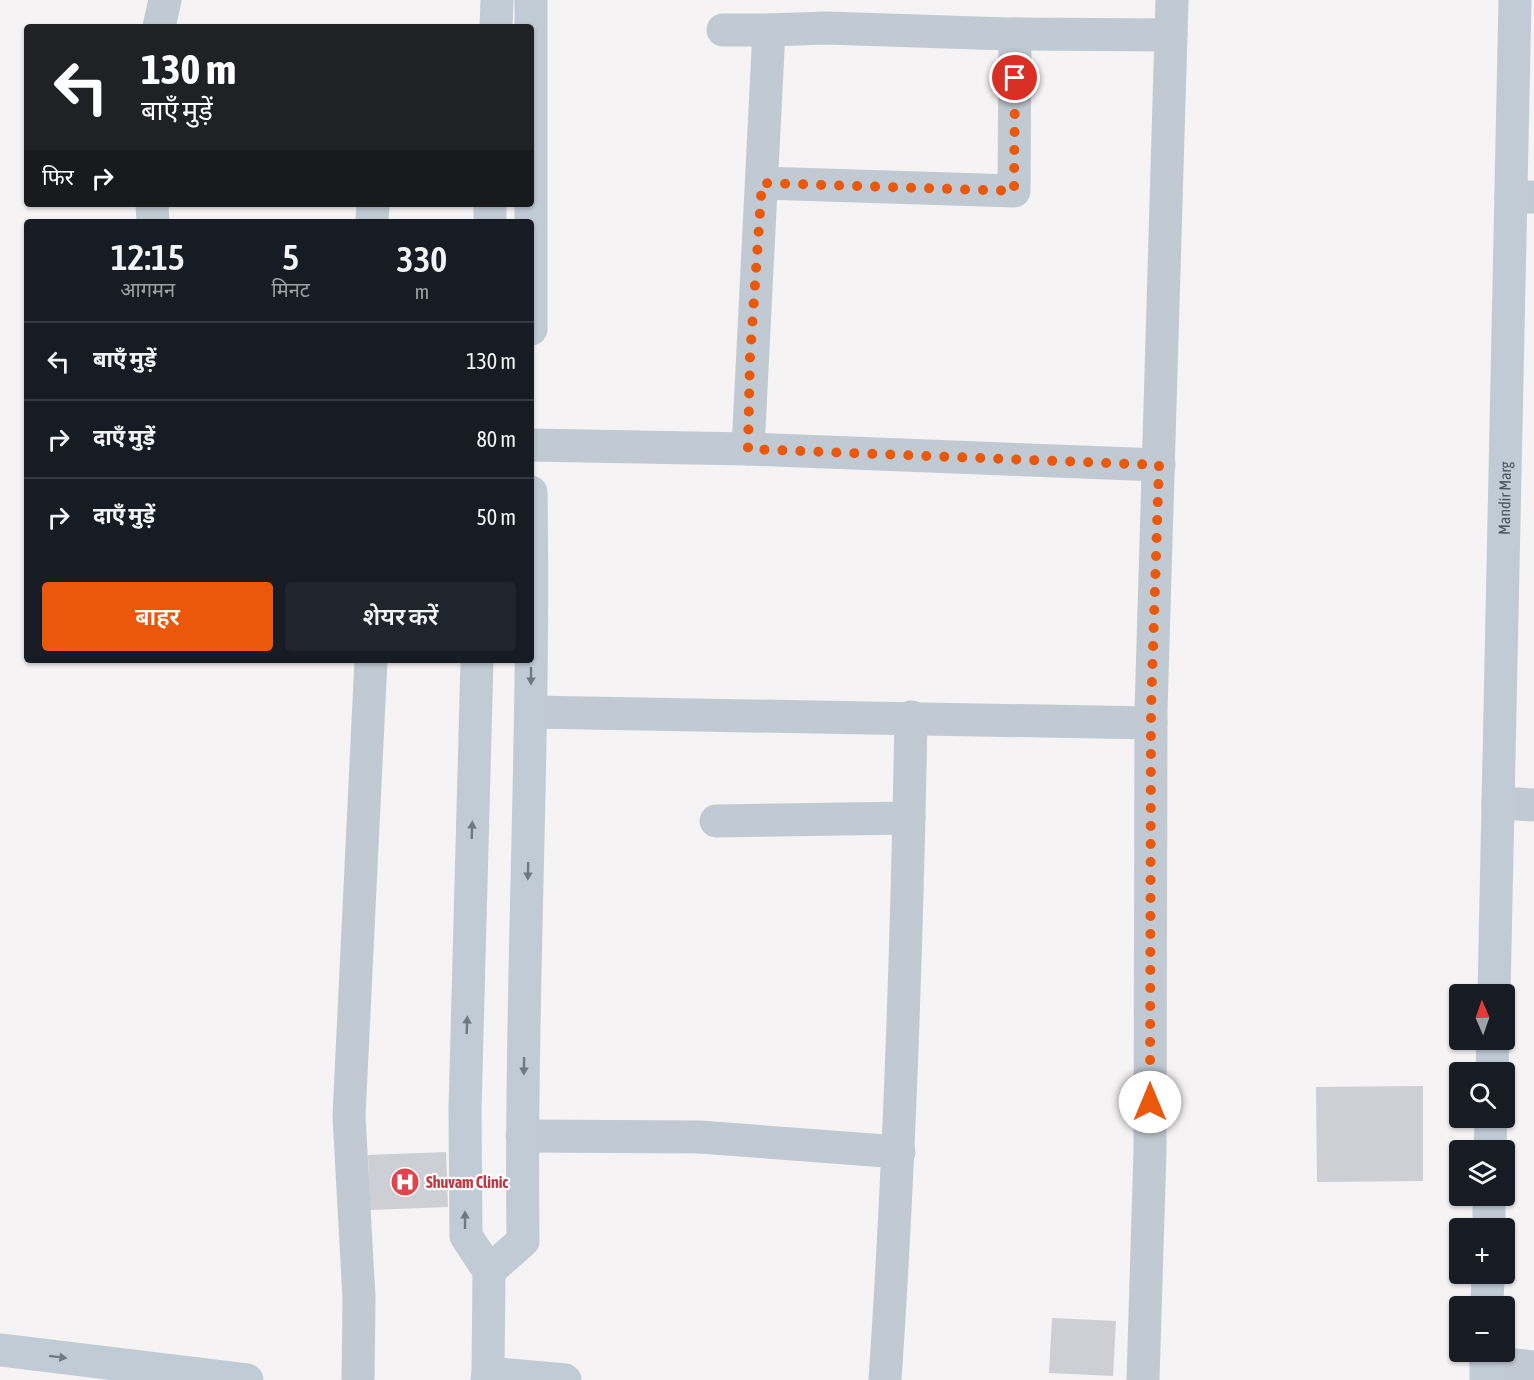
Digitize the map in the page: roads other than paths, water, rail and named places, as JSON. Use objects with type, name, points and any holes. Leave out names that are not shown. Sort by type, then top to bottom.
[{"type":"street","points":[[160,24],[165,0]]},
{"type":"street","points":[[496,24],[497,0]]},
{"type":"street","points":[[531,0],[531,24]]},
{"type":"street","points":[[1143,1380],[1150,1150],[1151,723],[1172,0]]},
{"type":"street","name":"Mandir Marg","points":[[1494,984],[1498,803],[1522,197],[1515,0]]},
{"type":"street","points":[[723,30],[827,27],[1015,34],[1171,35]]},
{"type":"street","points":[[748,449],[750,357],[762,183],[769,30]]},
{"type":"street","points":[[762,183],[1014,191],[1015,34]]},
{"type":"street","points":[[534,445],[748,449],[1159,465]]},
{"type":"street","points":[[358,1380],[358,1298],[349,1116],[371,663]]},
{"type":"street","points":[[477,663],[465,1109],[465,1236],[489,1271],[487,1377],[566,1380]]},
{"type":"street","points":[[489,1271],[523,1241],[522,1136],[531,663]]},
{"type":"street","points":[[531,712],[1151,723]]},
{"type":"street","points":[[885,1380],[899,1152],[911,717]]},
{"type":"street","points":[[1498,803],[1534,805]]},
{"type":"street","points":[[716,821],[909,818]]},
{"type":"street","points":[[522,1136],[700,1137],[899,1152]]},
{"type":"street","points":[[0,1350],[247,1380]]},
{"type":"street","points":[[1486,1364],[1534,1368]]},
{"type":"place","name":"Shuvam Clinic","points":[[405,1182]]}]
